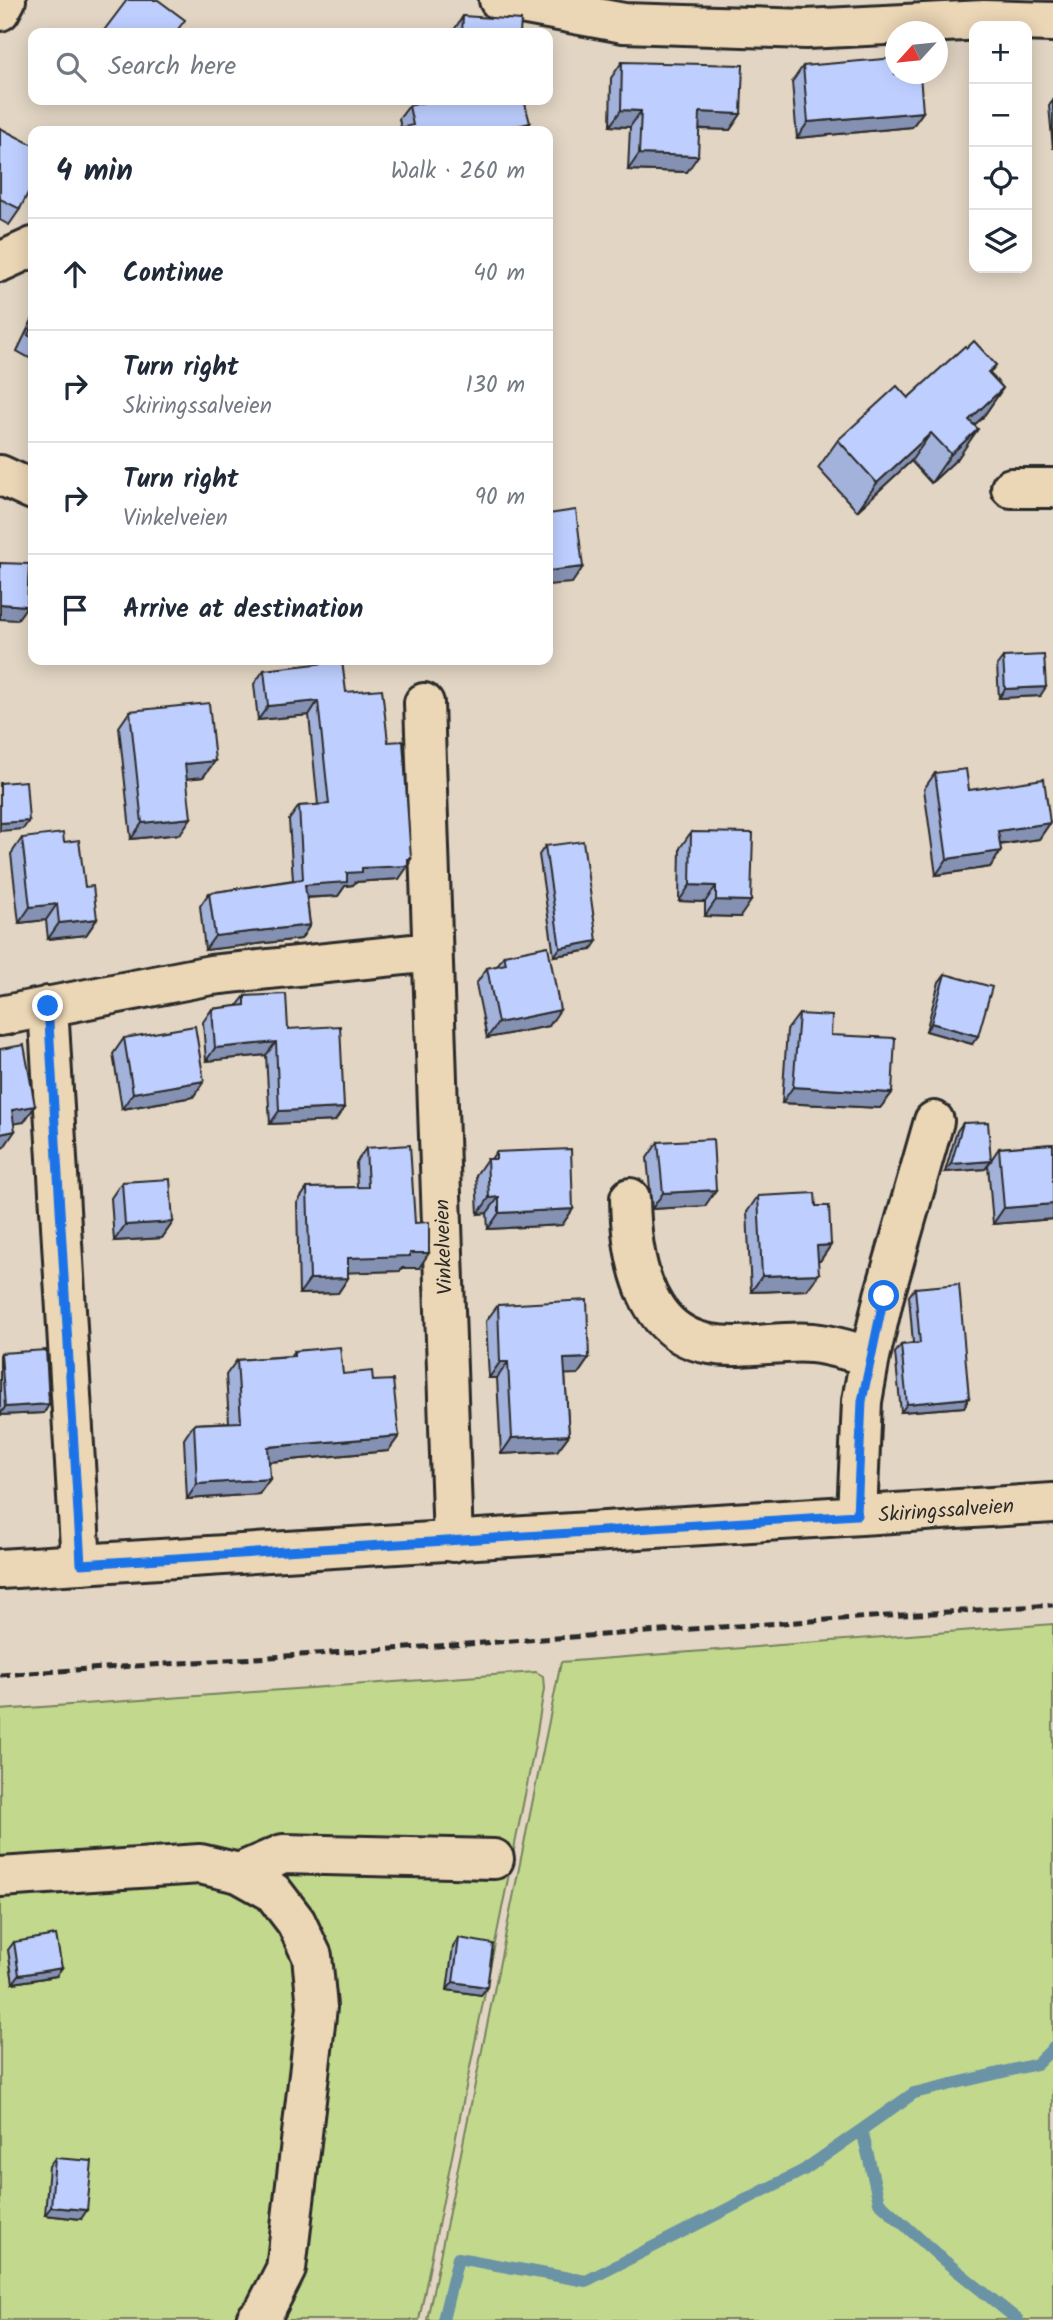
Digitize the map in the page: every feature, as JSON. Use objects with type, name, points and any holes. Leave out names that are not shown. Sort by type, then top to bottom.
[{"type":"street","points":[[0,11],[6,0]]},
{"type":"street","points":[[499,0],[806,29],[993,10],[1053,22]]},
{"type":"street","points":[[0,262],[28,249]]},
{"type":"street","points":[[0,474],[28,487]]},
{"type":"street","points":[[1011,488],[1053,488]]},
{"type":"street","name":"Vinkelveien","points":[[424,703],[453,1542]]},
{"type":"street","points":[[0,1016],[211,975],[432,952]]},
{"type":"street","points":[[48,1006],[81,1564]]},
{"type":"street","points":[[857,1515],[862,1401],[870,1357],[884,1296],[934,1121]]},
{"type":"street","points":[[630,1198],[635,1251],[642,1284],[655,1307],[675,1329],[688,1338],[709,1344],[811,1343],[870,1357]]},
{"type":"street","name":"Skiringssalveien","points":[[0,1569],[1053,1503]]},
{"type":"street","points":[[239,1873],[283,1854],[494,1859]]},
{"type":"street","points":[[0,1877],[200,1864],[239,1873],[273,1892],[296,1922],[312,1956],[317,2007],[286,2269],[265,2310],[256,2320]]},
{"type":"green space","points":[[1053,1624],[1053,2320],[427,2320],[561,1662]]},
{"type":"green space","points":[[536,1672],[543,1676],[544,1689],[534,1750],[419,2320],[0,2320],[0,1710]]},
{"type":"building","points":[[127,0],[158,0],[185,20],[179,28],[106,28]]},
{"type":"building","points":[[463,16],[521,20],[520,28],[462,28]]},
{"type":"building","points":[[885,59],[885,84],[921,84],[923,112],[808,122],[803,66]]},
{"type":"building","points":[[622,62],[743,65],[741,114],[700,112],[698,156],[639,154],[641,111],[621,110]]},
{"type":"building","points":[[525,105],[530,123],[516,126],[409,126],[413,125],[409,106]]},
{"type":"building","points":[[0,128],[28,142],[28,193],[20,209],[0,199]]},
{"type":"building","points":[[974,341],[996,365],[988,372],[1003,388],[969,420],[978,429],[951,454],[931,433],[877,483],[838,440],[897,386],[908,398]]},
{"type":"building","points":[[576,510],[583,567],[553,570],[553,513]]},
{"type":"building","points":[[0,563],[28,564],[27,606],[0,604]]},
{"type":"building","points":[[1044,655],[1046,687],[1005,689],[1003,657]]},
{"type":"building","points":[[307,665],[343,665],[346,692],[382,689],[388,742],[403,741],[411,859],[408,859],[408,866],[362,868],[362,872],[347,873],[347,882],[305,885],[310,925],[215,936],[209,893],[303,879],[299,806],[329,804],[318,701],[268,706],[264,670]]},
{"type":"building","points":[[209,703],[215,761],[185,764],[191,818],[142,823],[130,711]]},
{"type":"building","points":[[966,769],[969,790],[1044,779],[1050,823],[998,831],[1001,851],[947,859],[935,773]]},
{"type":"building","points":[[26,781],[29,821],[0,823],[0,783]]},
{"type":"building","points":[[691,832],[753,833],[751,901],[716,900],[716,886],[690,885]]},
{"type":"building","points":[[63,833],[64,842],[79,840],[85,887],[93,886],[97,919],[59,923],[57,904],[30,907],[22,838]]},
{"type":"building","points":[[583,841],[597,941],[560,948],[545,846]]},
{"type":"building","points":[[548,946],[560,1010],[498,1023],[487,968],[506,964],[504,955]]},
{"type":"building","points":[[945,974],[992,987],[978,1036],[931,1023]]},
{"type":"building","points":[[286,994],[288,1029],[340,1026],[344,1108],[279,1111],[276,1042],[215,1048],[212,1009],[245,1005],[245,996]]},
{"type":"building","points":[[799,1014],[832,1016],[831,1035],[895,1038],[892,1093],[793,1087]]},
{"type":"building","points":[[195,1026],[204,1081],[133,1093],[124,1038]]},
{"type":"building","points":[[24,1045],[35,1106],[12,1110],[15,1131],[0,1134],[0,1049]]},
{"type":"building","points":[[988,1122],[991,1161],[951,1164],[963,1123]]},
{"type":"building","points":[[713,1139],[716,1190],[663,1193],[658,1142]]},
{"type":"building","points":[[1053,1144],[1053,1204],[1004,1208],[999,1148]]},
{"type":"building","points":[[410,1145],[415,1223],[429,1222],[429,1253],[348,1258],[348,1278],[310,1279],[307,1188],[368,1187],[366,1148]]},
{"type":"building","points":[[571,1149],[573,1209],[499,1213],[499,1197],[489,1198],[487,1159],[496,1159],[496,1152]]},
{"type":"building","points":[[170,1179],[173,1222],[125,1225],[122,1182]]},
{"type":"building","points":[[815,1193],[816,1206],[829,1206],[831,1245],[817,1246],[819,1274],[762,1276],[758,1196]]},
{"type":"building","points":[[959,1284],[969,1398],[907,1404],[901,1345],[920,1343],[915,1288]]},
{"type":"building","points":[[587,1300],[589,1358],[564,1359],[569,1435],[512,1438],[508,1362],[500,1362],[498,1305]]},
{"type":"building","points":[[340,1347],[343,1374],[372,1371],[373,1381],[393,1380],[399,1436],[268,1447],[270,1479],[197,1484],[194,1424],[241,1422],[237,1360],[294,1356],[294,1351]]},
{"type":"building","points":[[46,1350],[49,1404],[5,1407],[1,1353]]},
{"type":"building","points":[[56,1935],[62,1968],[19,1975],[14,1942]]},
{"type":"building","points":[[459,1938],[493,1944],[487,1987],[453,1982]]},
{"type":"building","points":[[55,2158],[92,2161],[87,2210],[51,2207]]},
{"type":"waterway","points":[[443,2320],[458,2258],[586,2281],[804,2170],[914,2093],[1037,2064],[1053,2048]]},
{"type":"waterway","points":[[862,2130],[879,2202],[941,2258],[1018,2320]]},
{"type":"railway","points":[[0,1675],[1053,1605]]},
{"type":"route","points":[[48,1006],[81,1564],[857,1515],[862,1401],[884,1296]]}]
